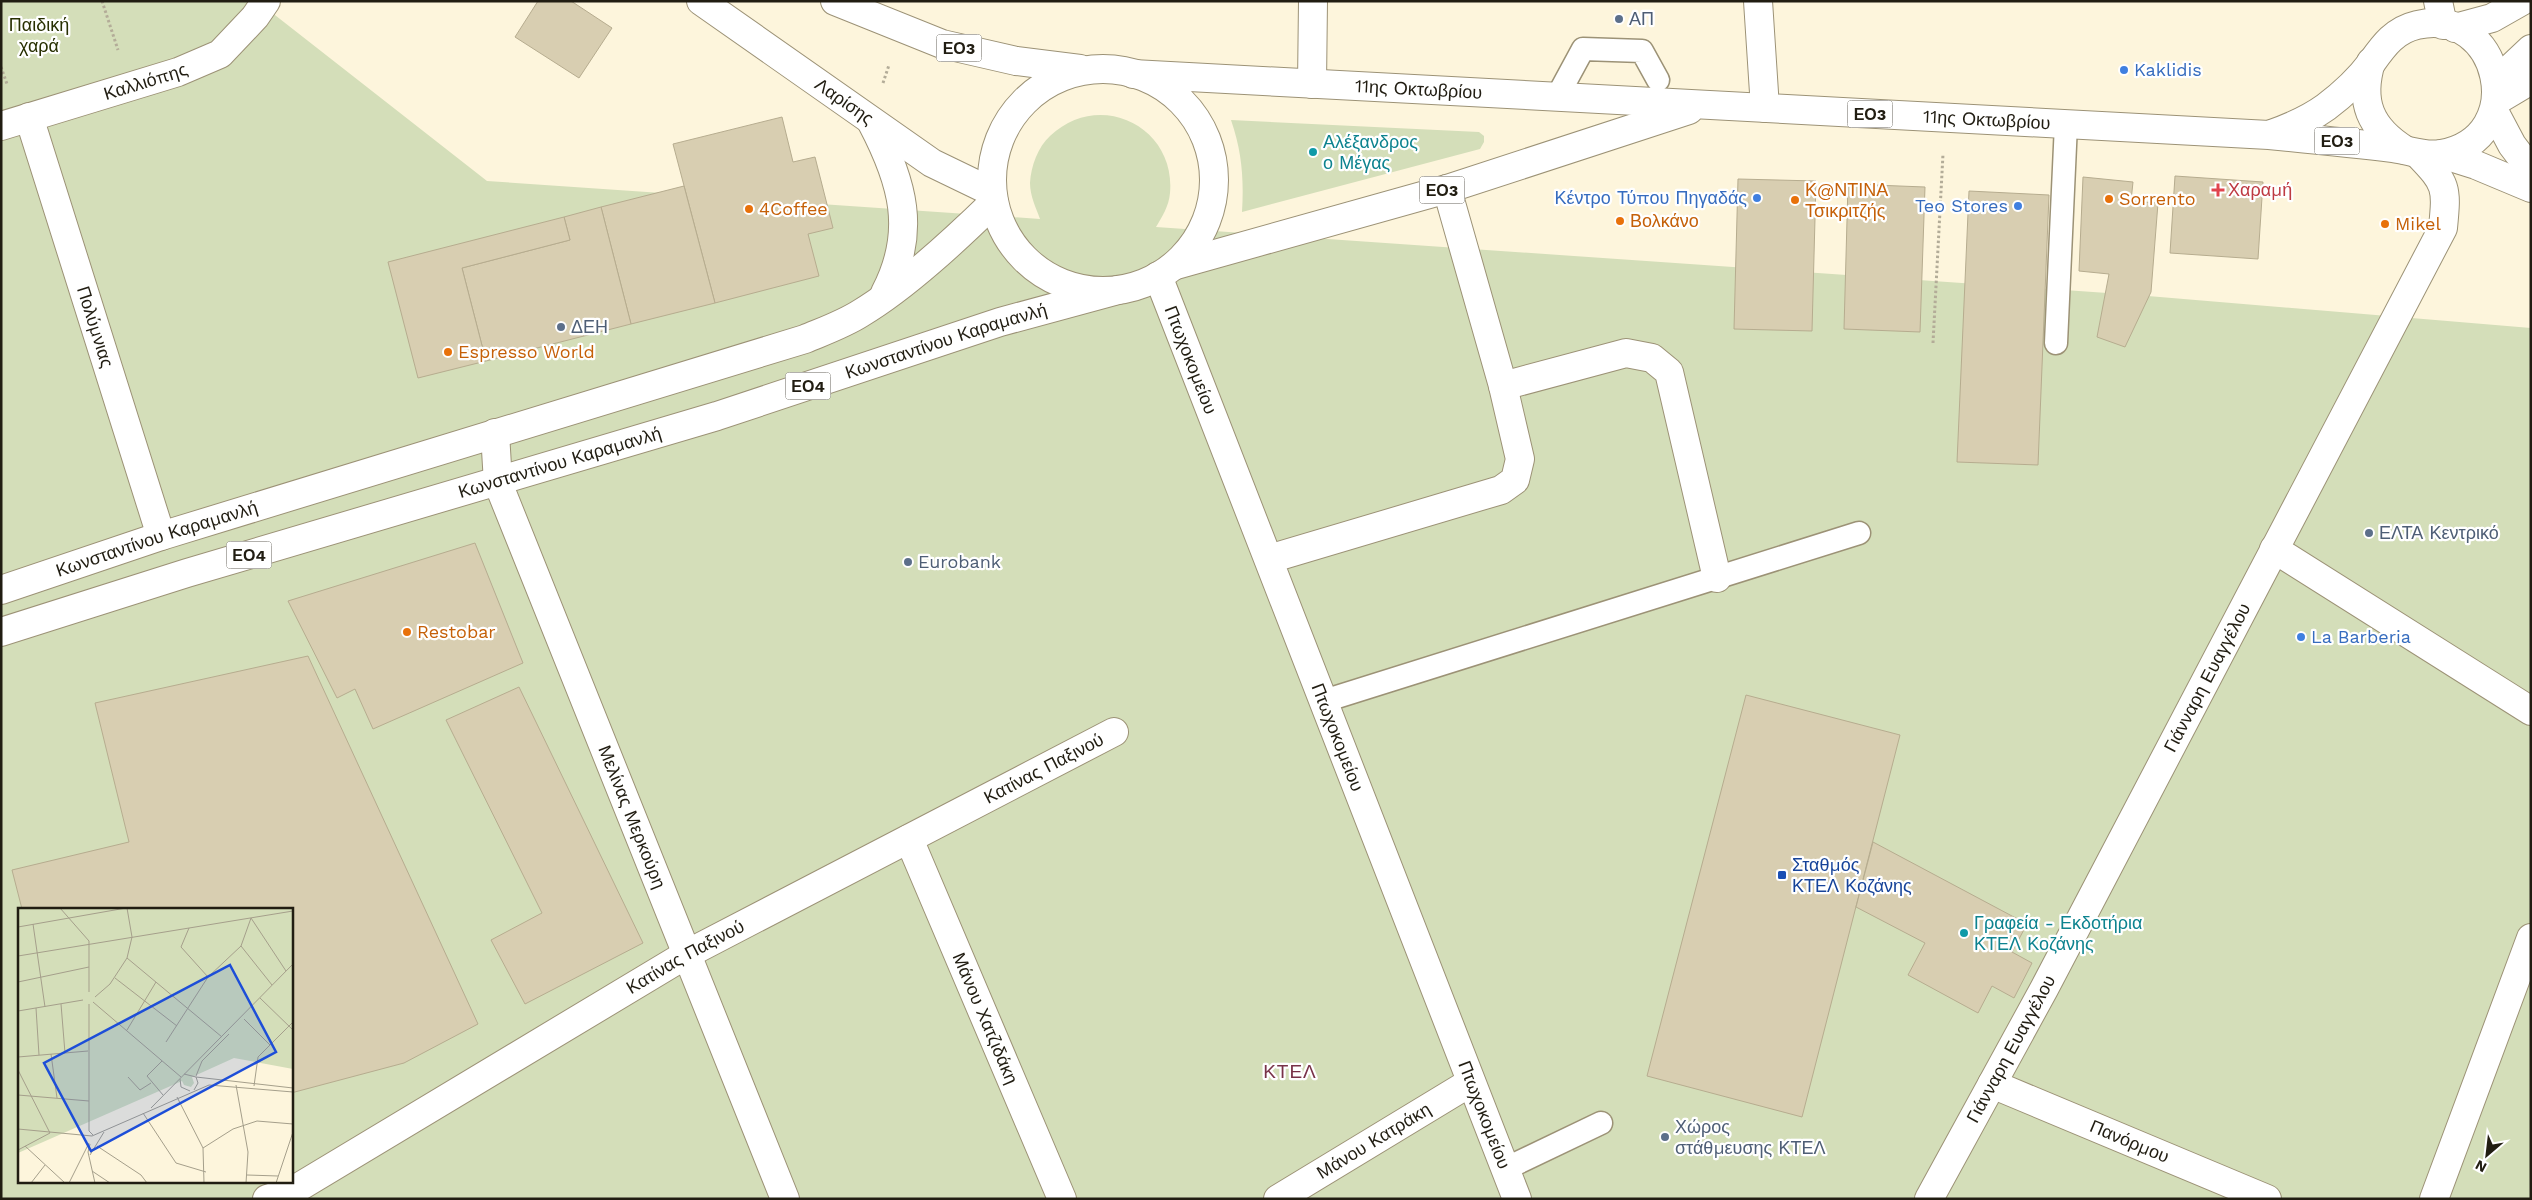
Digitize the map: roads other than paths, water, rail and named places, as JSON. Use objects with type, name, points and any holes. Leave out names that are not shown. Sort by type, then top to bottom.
[{"type":"street","name":"Καλλιόπης","points":[[1,126],[178,72],[220,54],[256,17],[266,1]]},
{"type":"street","name":"Λαρίσης","points":[[701,1],[932,163],[993,197]]},
{"type":"street","name":"ΕΟ3","points":[[835,1],[952,46],[1016,62],[1133,74],[1158,84],[1179,100],[1196,120],[1208,144],[1214,170],[1213,196],[1206,222],[1194,245],[1167,270],[1139,285],[1118,290],[1094,291],[1071,286],[1049,277],[1036,268],[1014,246],[1001,225],[993,197],[992,168],[998,143],[1013,115],[1024,102],[1043,86],[1065,76],[1089,70]]},
{"type":"street","points":[[1312,84],[1314,1]]},
{"type":"street","points":[[1758,1],[1765,108]]},
{"type":"street","name":"11ης Οκτωβρίου","points":[[2269,136],[2298,124],[2325,107],[2371,62],[2395,34],[2418,25],[2445,18],[2492,18],[2522,1]]},
{"type":"street","points":[[2445,18],[2483,48],[2492,64],[2496,98],[2512,144],[2531,170]]},
{"type":"street","points":[[2496,98],[2531,49]]},
{"type":"street","name":"11ης Οκτωβρίου","points":[[2371,62],[2366,91],[2373,120],[2392,142],[2421,153],[2455,151],[2473,140],[2487,124],[2496,98]]},
{"type":"street","name":"11ης Οκτωβρίου","points":[[1133,74],[2269,136],[2421,153],[2476,166],[2531,188]]},
{"type":"street","points":[[2496,98],[2531,80]]},
{"type":"street","name":"11ης Οκτωβρίου","points":[[1167,270],[1447,189],[1704,105]]},
{"type":"street","name":"Πολύμνιας","points":[[29,117],[161,536]]},
{"type":"street","points":[[870,120],[892,165],[902,205],[903,226],[900,259],[882,299]]},
{"type":"street","name":"Γιάνναρη Ευαγγέλου","points":[[1929,1199],[1992,1084],[2443,228],[2447,194],[2439,175],[2421,153]]},
{"type":"street","points":[[1269,560],[1501,490],[1515,480],[1520,459],[1503,386],[1447,189]]},
{"type":"street","name":"Κωνσταντίνου Καραμανλή","points":[[1,590],[161,536],[806,339],[861,314],[882,299],[940,251],[993,197]]},
{"type":"street","name":"Πτωχοκομείου","points":[[1167,270],[1269,560],[1517,1199]]},
{"type":"street","name":"Κωνσταντίνου Καραμανλή","points":[[1,632],[187,573],[498,483],[717,416],[1000,322],[1118,290]]},
{"type":"street","points":[[1503,386],[1626,353],[1652,358],[1669,372],[1717,578]]},
{"type":"street","name":"Μελίνας Μερκούρη","points":[[495,433],[498,483],[785,1199]]},
{"type":"street","points":[[2274,549],[2531,710]]},
{"type":"street","name":"Κατίνας Παξινού","points":[[267,1199],[295,1194],[687,954],[1114,732]]},
{"type":"street","name":"Μάνου Χατζιδάκη","points":[[908,839],[1062,1199]]},
{"type":"street","points":[[2434,1199],[2531,938]]},
{"type":"street","name":"Μάνου Κατράκη","points":[[1278,1199],[1471,1082]]},
{"type":"street","name":"Πανόρμου","points":[[1992,1084],[2261,1198]]},
{"type":"lane","points":[[1557,97],[1583,49],[1642,51],[1658,80]]},
{"type":"lane","points":[[2056,343],[2066,124]]},
{"type":"lane","points":[[1324,701],[1859,533]]},
{"type":"lane","points":[[1505,1168],[1601,1123]]},
{"type":"place","name":"ΑΠ","points":[[1619,19]]},
{"type":"place","name":"Kaklidis","points":[[2124,70]]},
{"type":"place","name":"Αλέξανδρος ο Μέγας","points":[[1313,152]]},
{"type":"place","name":"Χαραμή","points":[[2218,190]]},
{"type":"place","name":"Κέντρο Τύπου Πηγαδάς","points":[[1757,198]]},
{"type":"place","name":"Sorrento","points":[[2109,199]]},
{"type":"place","name":"Κ@ΝΤΙΝΑ Τσικριτζής","points":[[1795,200]]},
{"type":"place","name":"Teo Stores","points":[[2018,206]]},
{"type":"place","name":"4Coffee","points":[[749,209]]},
{"type":"place","name":"Βολκάνο","points":[[1620,221]]},
{"type":"place","name":"Mikel","points":[[2385,224]]},
{"type":"place","name":"ΔΕΗ","points":[[561,327]]},
{"type":"place","name":"Espresso World","points":[[448,352]]},
{"type":"place","name":"ΕΛΤΑ Κεντρικό","points":[[2369,533]]},
{"type":"place","name":"Eurobank","points":[[908,562]]},
{"type":"place","name":"Restobar","points":[[407,632]]},
{"type":"place","name":"La Barberia","points":[[2301,637]]},
{"type":"place","name":"Σταθμός ΚΤΕΛ Κοζάνης","points":[[1782,875]]},
{"type":"place","name":"Γραφεία - Εκδοτήρια ΚΤΕΛ Κοζάνης","points":[[1964,933]]},
{"type":"place","name":"Χώρος στάθμευσης ΚΤΕΛ","points":[[1665,1137]]},
{"type":"district","name":"ΚΤΕΛ","points":[[1290,1071]]},
{"type":"park label","name":"Παιδική χαρά","points":[[39,35]]}]
